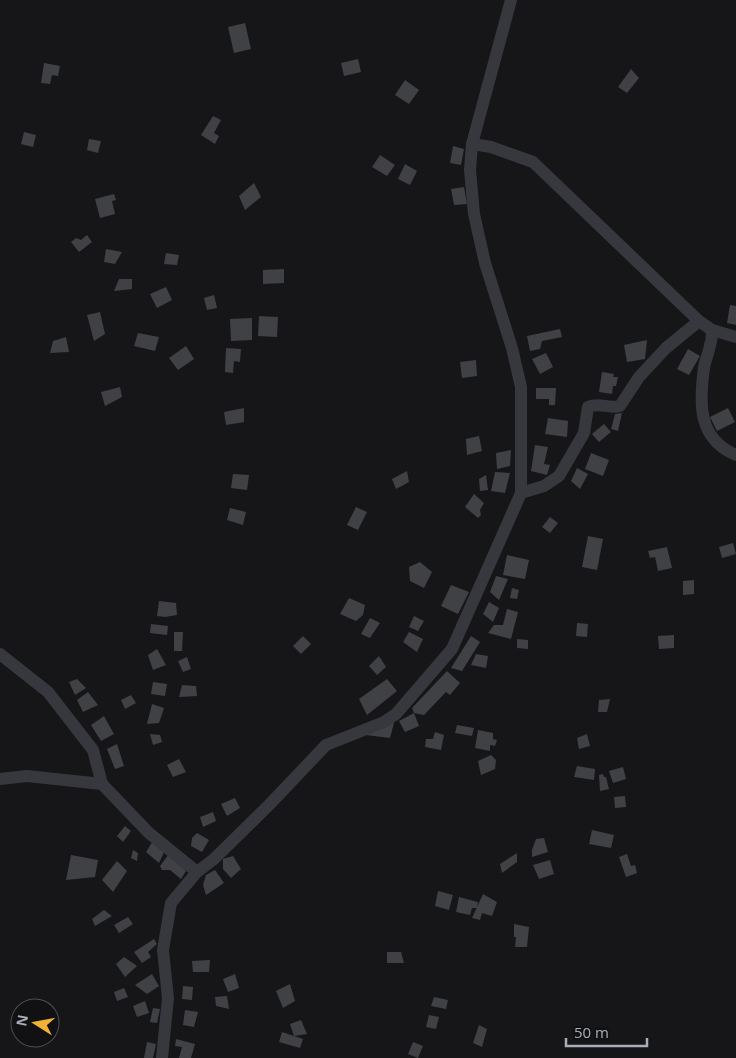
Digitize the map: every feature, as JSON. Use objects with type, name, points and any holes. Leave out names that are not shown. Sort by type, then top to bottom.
[{"type":"street","points":[[162,1058],[168,998],[163,950],[171,902],[197,872],[214,859],[269,805],[326,745],[384,722],[396,714],[452,649],[522,493],[520,387],[512,348],[484,263],[476,222],[470,170],[472,144],[511,0]]},
{"type":"street","points":[[472,144],[491,147],[533,162],[699,321],[712,330],[736,337]]},
{"type":"street","points":[[522,493],[544,486],[559,476],[584,433],[588,408],[595,404],[613,408],[620,406],[640,377],[666,348],[699,321]]},
{"type":"street","points":[[712,330],[711,345],[704,366],[701,412],[709,434],[727,451],[736,455]]},
{"type":"street","points":[[0,654],[48,692],[94,750],[102,784],[150,833],[197,872]]},
{"type":"street","points":[[0,778],[27,776],[102,784]]},
{"type":"building","points":[[245,23],[251,49],[234,53],[228,27]]},
{"type":"building","points":[[358,59],[361,72],[344,76],[341,63]]},
{"type":"building","points":[[44,63],[60,66],[58,76],[52,75],[50,84],[41,83]]},
{"type":"building","points":[[631,69],[639,78],[627,93],[618,87]]},
{"type":"building","points":[[405,80],[419,90],[409,104],[395,95]]},
{"type":"building","points":[[213,116],[221,120],[214,133],[219,136],[215,144],[201,135]]},
{"type":"building","points":[[24,132],[36,135],[33,147],[21,144]]},
{"type":"building","points":[[89,139],[101,141],[98,153],[87,150]]},
{"type":"building","points":[[453,146],[464,149],[461,165],[450,163]]},
{"type":"building","points":[[380,155],[395,165],[387,176],[372,167]]},
{"type":"building","points":[[405,164],[417,171],[410,185],[398,179]]},
{"type":"building","points":[[254,183],[261,197],[245,210],[239,196]]},
{"type":"building","points":[[464,187],[467,204],[454,205],[451,189]]},
{"type":"building","points":[[114,194],[116,200],[112,201],[115,214],[100,218],[95,199]]},
{"type":"building","points":[[87,235],[92,242],[79,252],[71,242],[76,238],[81,240]]},
{"type":"building","points":[[106,249],[122,252],[115,264],[104,262]]},
{"type":"building","points":[[166,253],[179,255],[177,265],[164,264]]},
{"type":"building","points":[[284,269],[284,283],[263,284],[263,270]]},
{"type":"building","points":[[119,279],[132,279],[132,289],[114,291]]},
{"type":"building","points":[[166,287],[172,300],[157,308],[150,294]]},
{"type":"building","points":[[214,295],[217,308],[207,310],[204,298]]},
{"type":"building","points":[[730,305],[736,306],[736,325],[727,323]]},
{"type":"building","points":[[100,312],[105,334],[94,341],[87,315]]},
{"type":"building","points":[[259,316],[278,317],[277,337],[258,336]]},
{"type":"building","points":[[252,318],[252,340],[231,341],[230,319]]},
{"type":"building","points":[[560,329],[562,337],[542,341],[540,349],[530,351],[527,336]]},
{"type":"building","points":[[138,333],[159,337],[155,351],[134,346]]},
{"type":"building","points":[[66,337],[69,352],[50,353],[53,341]]},
{"type":"building","points":[[647,340],[645,359],[627,362],[624,345]]},
{"type":"building","points":[[186,346],[194,359],[178,370],[169,358]]},
{"type":"building","points":[[226,348],[241,349],[240,362],[234,361],[233,373],[225,372]]},
{"type":"building","points":[[688,349],[700,356],[689,375],[677,369]]},
{"type":"building","points":[[546,353],[553,367],[540,374],[532,359]]},
{"type":"building","points":[[476,360],[477,376],[462,378],[460,362]]},
{"type":"building","points":[[602,372],[614,374],[613,377],[618,377],[616,386],[613,386],[612,394],[599,392]]},
{"type":"building","points":[[120,387],[122,397],[105,406],[101,392]]},
{"type":"building","points":[[536,388],[556,388],[555,405],[549,405],[549,399],[536,399]]},
{"type":"building","points":[[244,408],[244,422],[226,425],[224,412]]},
{"type":"building","points":[[728,408],[735,422],[717,431],[710,417]]},
{"type":"building","points":[[622,413],[618,431],[611,429],[615,414]]},
{"type":"building","points":[[548,418],[568,421],[567,437],[545,434]]},
{"type":"building","points":[[604,424],[611,432],[599,442],[592,434]]},
{"type":"building","points":[[479,436],[482,451],[467,455],[466,439]]},
{"type":"building","points":[[535,445],[548,447],[544,464],[550,465],[547,475],[531,471]]},
{"type":"building","points":[[511,450],[510,466],[497,469],[496,453]]},
{"type":"building","points":[[591,453],[609,460],[603,476],[585,469]]},
{"type":"building","points":[[577,468],[588,474],[580,489],[571,481]]},
{"type":"building","points":[[407,471],[409,482],[396,489],[392,479]]},
{"type":"building","points":[[495,472],[510,473],[505,493],[491,491]]},
{"type":"building","points":[[233,474],[249,475],[247,490],[231,488]]},
{"type":"building","points":[[486,475],[488,490],[480,491],[479,479]]},
{"type":"building","points":[[474,494],[484,503],[480,510],[481,515],[478,518],[465,507]]},
{"type":"building","points":[[356,507],[367,512],[358,530],[347,525]]},
{"type":"building","points":[[230,508],[246,512],[243,525],[227,520]]},
{"type":"building","points":[[550,517],[558,523],[550,533],[542,527]]},
{"type":"building","points":[[588,536],[603,539],[597,570],[582,567]]},
{"type":"building","points":[[733,543],[736,554],[722,558],[719,547]]},
{"type":"building","points":[[667,547],[672,568],[658,571],[655,557],[650,558],[648,551]]},
{"type":"building","points":[[507,555],[529,560],[525,579],[503,575]]},
{"type":"building","points":[[420,562],[432,572],[424,588],[410,581],[409,567]]},
{"type":"building","points":[[496,576],[508,579],[499,600],[490,592]]},
{"type":"building","points":[[694,580],[694,594],[683,595],[683,581]]},
{"type":"building","points":[[451,585],[469,592],[458,614],[441,606]]},
{"type":"building","points":[[512,588],[519,590],[517,599],[510,598]]},
{"type":"building","points":[[349,598],[365,605],[363,615],[356,621],[340,614]]},
{"type":"building","points":[[159,601],[176,603],[177,615],[157,616]]},
{"type":"building","points":[[489,602],[499,608],[493,622],[483,614]]},
{"type":"building","points":[[507,609],[518,612],[511,639],[488,633],[494,625],[503,625]]},
{"type":"building","points":[[414,616],[424,621],[418,631],[409,627]]},
{"type":"building","points":[[370,618],[380,623],[370,638],[361,634]]},
{"type":"building","points":[[577,623],[588,624],[587,637],[576,636]]},
{"type":"building","points":[[151,624],[168,626],[167,635],[150,633]]},
{"type":"building","points":[[174,632],[183,632],[182,651],[174,651]]},
{"type":"building","points":[[409,632],[423,639],[417,652],[403,642]]},
{"type":"building","points":[[674,635],[674,648],[659,649],[658,636]]},
{"type":"building","points":[[303,636],[311,644],[301,654],[293,646]]},
{"type":"building","points":[[471,636],[480,642],[462,671],[451,668]]},
{"type":"building","points":[[517,639],[528,640],[528,649],[517,648]]},
{"type":"building","points":[[157,649],[166,665],[153,670],[148,655]]},
{"type":"building","points":[[476,654],[488,656],[486,668],[471,665]]},
{"type":"building","points":[[379,656],[386,667],[377,675],[369,666]]},
{"type":"building","points":[[187,657],[191,669],[183,672],[178,661]]},
{"type":"building","points":[[447,671],[460,683],[450,695],[446,692],[424,715],[414,713],[412,708]]},
{"type":"building","points":[[77,679],[86,688],[75,695],[69,682]]},
{"type":"building","points":[[387,679],[397,691],[367,715],[359,699]]},
{"type":"building","points":[[153,682],[167,684],[165,696],[151,694]]},
{"type":"building","points":[[182,685],[196,686],[197,696],[179,697]]},
{"type":"building","points":[[88,692],[98,705],[83,712],[77,700]]},
{"type":"building","points":[[131,695],[136,703],[125,709],[121,700]]},
{"type":"building","points":[[610,699],[607,712],[598,712],[599,700]]},
{"type":"building","points":[[152,704],[164,708],[159,723],[147,724]]},
{"type":"building","points":[[414,713],[419,726],[405,732],[399,721]]},
{"type":"building","points":[[104,716],[114,734],[101,741],[91,725]]},
{"type":"building","points":[[386,722],[394,723],[390,738],[366,735]]},
{"type":"building","points":[[457,725],[474,728],[472,736],[455,733]]},
{"type":"building","points":[[478,730],[493,733],[493,739],[497,740],[495,746],[490,745],[490,751],[475,748]]},
{"type":"building","points":[[435,732],[444,735],[441,750],[425,747],[426,739],[433,739]]},
{"type":"building","points":[[150,734],[160,735],[162,742],[153,745]]},
{"type":"building","points":[[587,734],[590,746],[579,749],[577,738]]},
{"type":"building","points":[[117,744],[124,766],[115,769],[107,749]]},
{"type":"building","points":[[491,755],[496,760],[495,769],[481,775],[478,761]]},
{"type":"building","points":[[179,759],[186,772],[173,777],[167,765]]},
{"type":"building","points":[[577,766],[595,769],[594,780],[574,777]]},
{"type":"building","points":[[623,767],[626,779],[613,783],[609,771]]},
{"type":"building","points":[[603,774],[606,777],[609,789],[600,791],[599,775]]},
{"type":"building","points":[[625,796],[626,807],[615,808],[614,797]]},
{"type":"building","points":[[235,798],[240,808],[227,816],[221,804]]},
{"type":"building","points":[[213,812],[216,821],[203,827],[200,817]]},
{"type":"building","points":[[125,826],[131,831],[123,842],[117,836]]},
{"type":"building","points":[[592,830],[614,835],[611,848],[589,844]]},
{"type":"building","points":[[197,833],[209,840],[202,852],[191,846],[192,838]]},
{"type":"building","points":[[544,838],[548,852],[532,857],[532,850],[536,839]]},
{"type":"building","points":[[153,841],[165,850],[159,863],[146,852]]},
{"type":"building","points":[[133,850],[138,853],[137,861],[131,858]]},
{"type":"building","points":[[517,853],[517,862],[502,873],[500,864]]},
{"type":"building","points":[[169,854],[186,871],[181,879],[170,870],[162,870],[160,866]]},
{"type":"building","points":[[627,854],[631,866],[635,865],[637,873],[626,877],[619,857]]},
{"type":"building","points":[[71,855],[98,860],[95,877],[66,880]]},
{"type":"building","points":[[233,856],[241,869],[231,878],[223,869],[223,859]]},
{"type":"building","points":[[550,860],[554,874],[539,879],[533,865]]},
{"type":"building","points":[[117,861],[127,871],[113,892],[102,880]]},
{"type":"building","points":[[215,870],[224,883],[206,895],[203,885],[206,875]]},
{"type":"building","points":[[438,891],[453,895],[449,910],[435,906]]},
{"type":"building","points":[[483,894],[497,902],[492,916],[482,913],[480,920],[472,918]]},
{"type":"building","points":[[459,897],[478,902],[477,908],[472,908],[470,915],[456,912]]},
{"type":"building","points":[[104,910],[112,916],[95,926],[92,919]]},
{"type":"building","points":[[128,917],[133,924],[119,933],[114,925]]},
{"type":"building","points":[[514,924],[529,927],[527,947],[515,947]]},
{"type":"building","points":[[154,939],[157,944],[148,952],[151,957],[142,963],[134,952]]},
{"type":"building","points":[[387,952],[401,952],[404,963],[387,963]]},
{"type":"building","points":[[124,957],[137,966],[125,977],[116,964]]},
{"type":"building","points":[[210,960],[209,972],[193,972],[192,961]]},
{"type":"building","points":[[152,974],[159,986],[147,994],[135,985]]},
{"type":"building","points":[[235,974],[239,988],[228,992],[223,979]]},
{"type":"building","points":[[290,984],[295,1001],[283,1008],[276,991]]},
{"type":"building","points":[[183,986],[193,987],[192,1000],[182,999]]},
{"type":"building","points":[[124,988],[128,997],[117,1001],[114,992]]},
{"type":"building","points":[[227,996],[229,1009],[216,1006],[215,997]]},
{"type":"building","points":[[434,997],[448,1000],[446,1009],[431,1006]]},
{"type":"building","points":[[145,1001],[149,1013],[137,1017],[133,1006]]},
{"type":"building","points":[[153,1008],[160,1009],[157,1023],[150,1022]]},
{"type":"building","points":[[185,1010],[198,1012],[194,1027],[183,1025]]},
{"type":"building","points":[[429,1015],[439,1017],[436,1029],[426,1027]]},
{"type":"building","points":[[301,1020],[307,1034],[294,1036],[290,1024]]},
{"type":"building","points":[[479,1025],[487,1029],[482,1047],[473,1043]]},
{"type":"building","points":[[282,1032],[303,1039],[300,1048],[279,1042]]},
{"type":"building","points":[[176,1039],[195,1044],[191,1058],[179,1058],[182,1047],[175,1046]]},
{"type":"building","points":[[147,1042],[156,1044],[153,1058],[144,1058]]},
{"type":"building","points":[[413,1042],[423,1046],[418,1058],[408,1054]]}]
